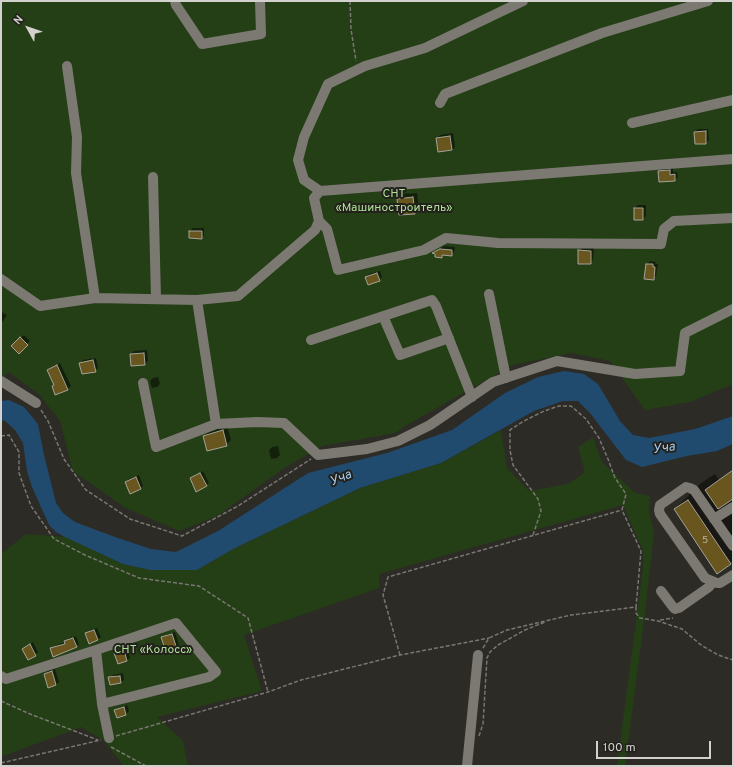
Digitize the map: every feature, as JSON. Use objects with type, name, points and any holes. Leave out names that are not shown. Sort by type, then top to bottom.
[{"type":"street","points":[[175,1],[176,5],[202,44],[261,34],[260,1]]},
{"type":"street","points":[[523,1],[425,48],[365,66],[328,84],[304,137],[298,160],[304,180],[320,191],[733,159]]},
{"type":"street","points":[[440,103],[445,94],[595,36],[708,1]]},
{"type":"street","points":[[67,66],[77,137],[76,173],[95,298]]},
{"type":"street","points":[[632,123],[733,100]]},
{"type":"street","points":[[152,177],[156,299]]},
{"type":"street","points":[[320,191],[314,198],[319,220],[327,229],[338,270],[424,250],[446,238],[498,243],[661,244],[664,229],[674,221],[733,218]]},
{"type":"street","points":[[1,279],[40,306],[95,298],[197,300],[238,296],[315,230],[319,220]]},
{"type":"street","points":[[489,294],[506,378]]},
{"type":"street","points":[[197,300],[216,424]]},
{"type":"street","points":[[311,340],[432,300],[436,306],[472,397]]},
{"type":"street","points":[[144,383],[156,447],[216,424],[256,422],[284,423],[318,455],[366,449],[398,441],[430,425],[493,382],[557,361],[635,374],[680,371],[685,333],[733,309]]},
{"type":"street","points":[[383,316],[400,355],[449,338]]},
{"type":"street","points":[[1,382],[36,403]]},
{"type":"street","points":[[661,591],[675,609],[679,608],[709,587],[709,580],[660,514],[659,510],[660,505],[686,487],[694,490],[733,546]]},
{"type":"street","points":[[714,519],[733,507]]},
{"type":"street","points":[[709,580],[723,582],[733,575]]},
{"type":"street","points":[[1,676],[6,679],[176,623],[216,672],[209,677],[102,704]]},
{"type":"street","points":[[96,650],[105,741]]},
{"type":"street","points":[[467,766],[478,655]]},
{"type":"path","points":[[350,1],[351,29],[357,70]]},
{"type":"path","points":[[36,403],[48,421],[64,459],[86,490],[130,519],[182,536],[238,506],[318,455]]},
{"type":"path","points":[[533,535],[542,511],[538,499],[514,466],[510,450],[510,430],[544,411],[559,406],[571,406],[586,419],[599,438],[615,478],[626,494],[622,510],[641,552],[636,613],[640,618],[658,621],[682,629],[701,645],[718,655],[733,660]]},
{"type":"path","points":[[1,436],[9,435],[19,452],[19,473],[31,506],[54,539],[85,555],[139,578],[199,586],[248,618],[268,692]]},
{"type":"path","points":[[400,655],[382,595],[388,577],[622,510]]},
{"type":"path","points":[[1,763],[105,741],[268,692],[301,680],[400,655],[489,638],[507,630],[571,615],[636,607]]},
{"type":"path","points":[[479,736],[483,724],[487,658],[490,652],[510,638],[550,620]]},
{"type":"path","points":[[478,655],[489,638]]},
{"type":"path","points":[[1,701],[30,714],[105,741],[146,766]]},
{"type":"green space","name":"СНТ «Машиностроитель»","points":[[1,1],[733,1],[733,384],[690,402],[645,410],[610,361],[571,353],[513,365],[395,433],[322,446],[283,469],[217,516],[179,531],[124,507],[73,471],[60,421],[39,394],[8,372],[1,380]]},
{"type":"green space","name":"СНТ «Колосс»","points":[[501,430],[507,468],[529,491],[568,484],[585,472],[578,447],[593,437],[602,462],[635,493],[650,496],[649,512],[654,532],[625,766],[617,766],[643,568],[643,550],[623,505],[379,574],[379,588],[244,635],[262,691],[157,717],[183,741],[188,766],[124,766],[103,740],[81,727],[1,757],[1,554],[26,534],[66,537],[123,564],[150,570],[197,570],[233,549],[360,488],[441,463]]},
{"type":"water","name":"Уча","points":[[564,371],[584,374],[598,384],[620,421],[633,435],[649,438],[695,429],[733,416],[733,444],[717,451],[687,456],[642,467],[626,460],[590,413],[578,401],[563,401],[534,411],[441,463],[360,488],[233,549],[197,570],[150,570],[123,564],[65,537],[56,532],[49,525],[32,487],[27,471],[23,443],[15,430],[5,421],[1,420],[1,401],[9,400],[24,407],[38,424],[56,503],[63,513],[75,522],[115,537],[151,549],[176,552],[218,531],[308,473],[387,453],[452,430],[505,393],[538,377]]},
{"type":"building","points":[[706,131],[706,144],[695,144],[694,132]]},
{"type":"building","points":[[450,136],[452,150],[438,152],[436,138]]},
{"type":"building","points":[[670,170],[670,175],[675,174],[675,181],[659,182],[658,171]]},
{"type":"building","points":[[413,197],[415,214],[399,215],[397,199]]},
{"type":"building","points":[[634,208],[643,208],[643,220],[634,220]]},
{"type":"building","points":[[189,231],[202,231],[202,239],[189,238]]},
{"type":"building","points":[[440,249],[452,250],[452,256],[442,255],[442,258],[435,257],[435,254],[432,253]]},
{"type":"building","points":[[578,250],[591,251],[591,264],[578,264]]},
{"type":"building","points":[[646,264],[653,264],[653,267],[655,267],[654,280],[644,279]]},
{"type":"building","points":[[377,273],[380,281],[368,285],[365,277]]},
{"type":"building","points":[[20,337],[28,345],[19,354],[11,346]]},
{"type":"building","points":[[144,353],[145,365],[131,366],[130,354]]},
{"type":"building","points":[[93,360],[96,372],[82,374],[79,363]]},
{"type":"building","points":[[57,365],[68,390],[55,395],[52,386],[54,385],[47,370]]},
{"type":"building","points":[[223,430],[227,446],[207,451],[203,436]]},
{"type":"building","points":[[733,470],[733,499],[718,509],[705,490]]},
{"type":"building","points":[[200,473],[207,486],[196,492],[190,478]]},
{"type":"building","points":[[136,477],[141,489],[130,494],[125,482]]},
{"type":"building","points":[[688,500],[731,564],[717,574],[674,509]]},
{"type":"building","points":[[94,630],[98,640],[89,644],[85,633]]},
{"type":"building","points":[[172,634],[177,649],[166,652],[161,637]]},
{"type":"building","points":[[73,638],[77,647],[53,657],[50,648],[65,644],[64,641]]},
{"type":"building","points":[[30,644],[36,656],[28,660],[22,649]]},
{"type":"building","points":[[124,650],[127,661],[118,664],[114,653]]},
{"type":"building","points":[[52,671],[56,685],[48,688],[44,674]]},
{"type":"building","points":[[120,676],[121,683],[110,685],[108,677]]},
{"type":"building","points":[[124,707],[126,715],[117,718],[114,710]]}]
